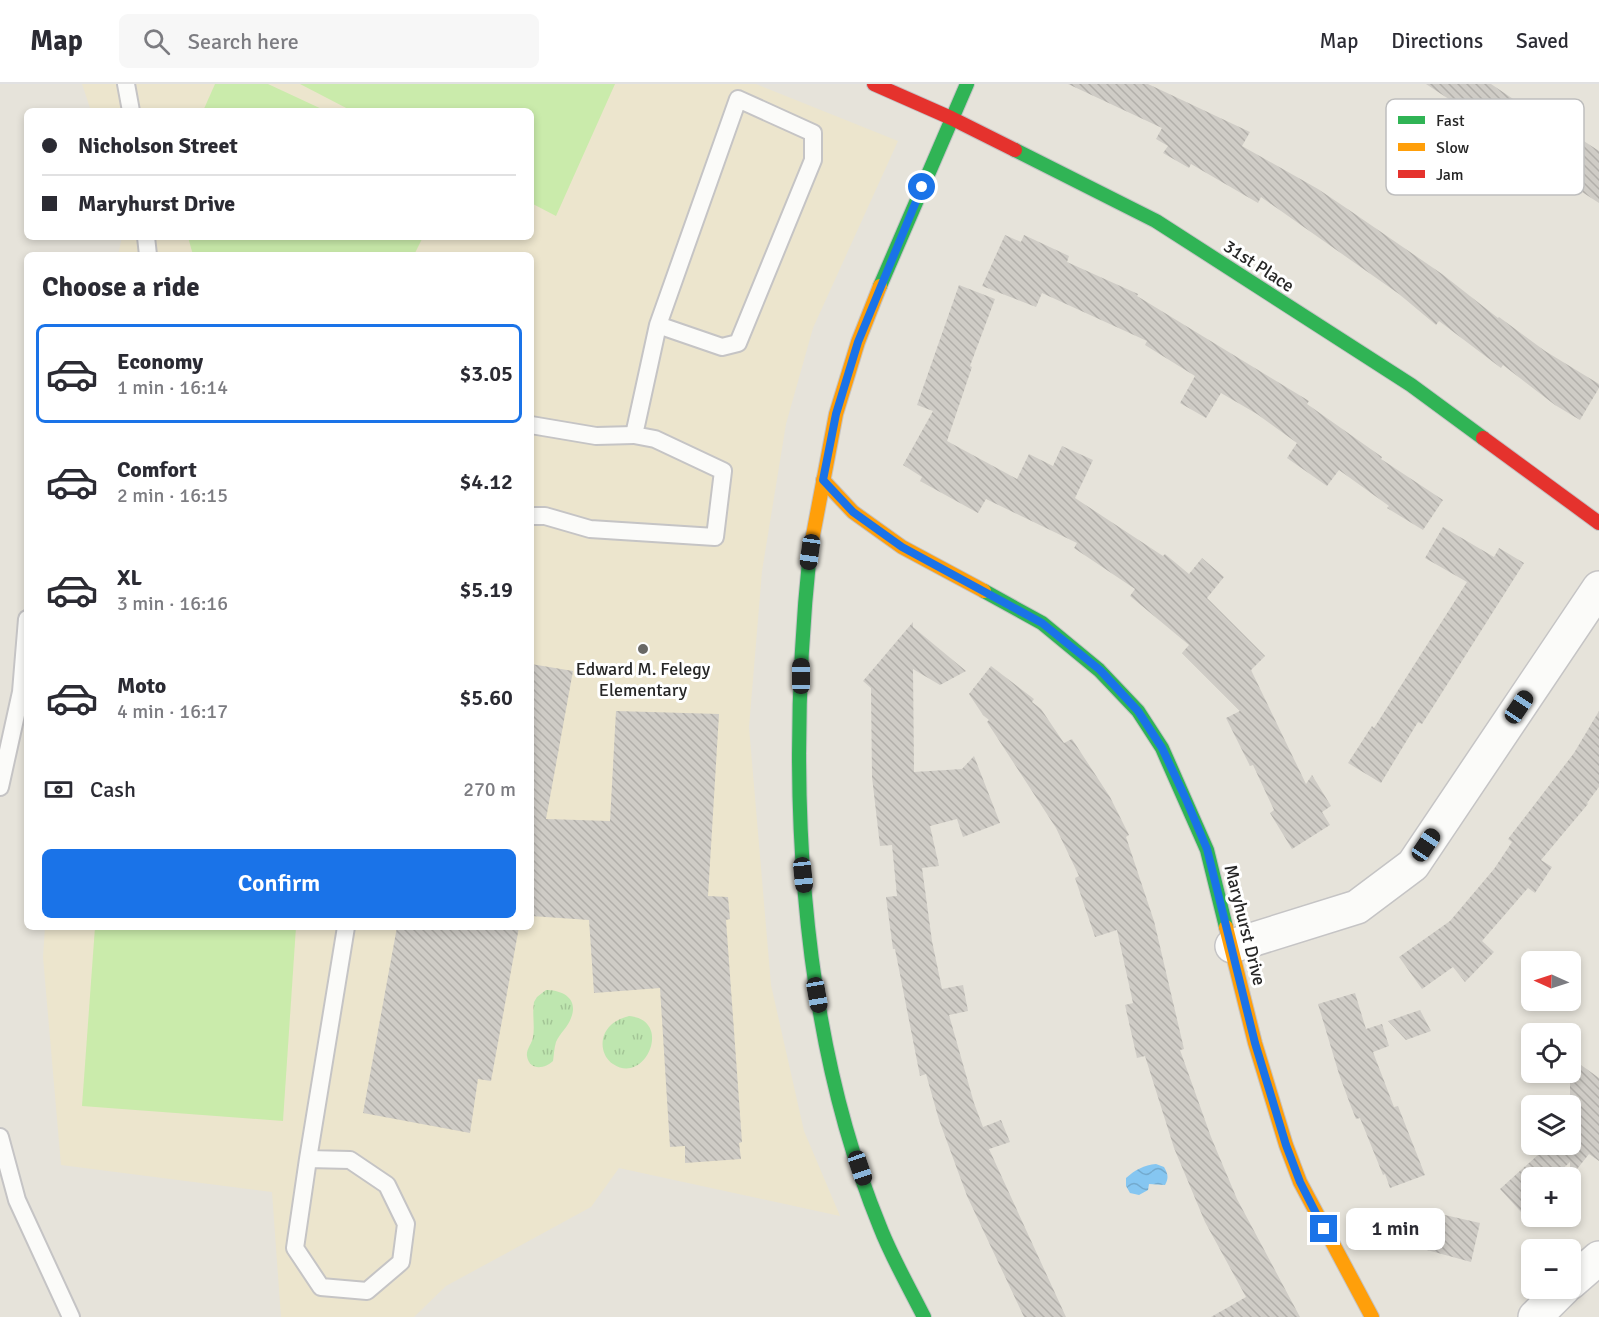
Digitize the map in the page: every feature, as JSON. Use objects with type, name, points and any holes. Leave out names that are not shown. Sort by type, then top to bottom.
[{"type":"street","name":"31st Place","points":[[873,84],[951,118],[1156,221],[1411,385],[1599,524]]},
{"type":"street","points":[[924,1317],[880,1228],[852,1148],[834,1083],[813,973],[803,875],[800,765],[801,654],[806,576],[836,414],[858,342],[885,273],[967,84]]},
{"type":"street","name":"Maryhurst Drive","points":[[823,480],[853,512],[902,547],[1042,623],[1100,670],[1138,711],[1162,748],[1207,849],[1255,1043],[1289,1155],[1314,1211],[1372,1317]]},
{"type":"street","points":[[1232,946],[1357,908],[1413,865],[1599,588]]},
{"type":"street","points":[[1581,1274],[1599,1258]]},
{"type":"street","points":[[1535,1317],[1553,1299]]},
{"type":"lane","points":[[126,84],[130,108]]},
{"type":"lane","points":[[634,435],[658,325],[738,99],[813,133],[813,160],[738,343],[722,348],[658,325]]},
{"type":"lane","points":[[534,426],[597,436],[634,435],[655,439],[723,471],[715,537],[590,529],[545,516],[534,516]]},
{"type":"lane","points":[[0,787],[21,692],[24,656]]},
{"type":"lane","points":[[308,1159],[350,1160],[387,1185],[406,1224],[401,1262],[367,1291],[321,1287],[295,1248],[308,1159],[346,930]]},
{"type":"lane","points":[[0,1137],[17,1200],[71,1317]]},
{"type":"shaded area","name":"Edward M. Felegy Elementary","points":[[82,84],[756,84],[898,141],[813,328],[786,424],[762,571],[749,727],[771,985],[804,1131],[840,1216],[619,1168],[591,1207],[446,1286],[414,1317],[281,1317],[272,1192],[61,1165],[43,957],[45,930],[534,930],[534,252],[119,252],[121,240],[534,240],[534,108],[90,108]]},
{"type":"green space","points":[[215,84],[268,84],[320,108],[204,108]]},
{"type":"green space","points":[[300,84],[615,84],[556,216],[534,205],[534,108],[346,108]]},
{"type":"green space","points":[[189,240],[422,240],[416,252],[192,252]]},
{"type":"green space","points":[[95,930],[296,930],[283,1121],[82,1106]]},
{"type":"green space","points":[[546,990],[568,996],[573,1005],[573,1011],[570,1021],[556,1042],[553,1061],[546,1066],[538,1067],[528,1061],[527,1053],[533,1037],[534,1002]]},
{"type":"green space","points":[[629,1016],[643,1020],[650,1028],[652,1039],[650,1050],[644,1060],[635,1066],[625,1068],[609,1061],[604,1052],[603,1041],[611,1025]]},
{"type":"water","points":[[1156,1164],[1164,1167],[1167,1178],[1165,1185],[1149,1184],[1148,1190],[1139,1195],[1130,1193],[1126,1186],[1126,1178],[1140,1168]]},
{"type":"building","points":[[1068,84],[1148,84],[1250,132],[1242,146],[1318,189],[1442,274],[1545,351],[1599,384],[1599,388],[1580,420],[1555,405],[1503,365],[1501,368],[1439,321],[1436,325],[1399,294],[1261,197],[1258,203],[1191,164],[1189,168],[1163,153],[1168,146],[1156,139],[1162,128]]},
{"type":"building","points":[[1426,84],[1491,84],[1513,99],[1449,99]]},
{"type":"building","points":[[1584,141],[1599,151],[1599,203],[1584,193]]},
{"type":"building","points":[[1005,235],[1021,242],[1024,235],[1069,256],[1067,262],[1138,294],[1137,296],[1309,401],[1307,404],[1382,457],[1381,459],[1443,500],[1423,530],[1387,508],[1389,506],[1339,470],[1327,486],[1287,458],[1297,443],[1257,414],[1221,393],[1206,418],[1180,403],[1195,376],[1145,345],[1147,341],[1042,293],[1036,307],[982,286]]},
{"type":"building","points":[[959,285],[995,299],[970,366],[972,367],[947,441],[1017,479],[1029,454],[1053,466],[1062,446],[1093,460],[1075,498],[1163,556],[1165,554],[1189,574],[1202,558],[1224,577],[1207,598],[1265,656],[1251,670],[1306,784],[1312,775],[1331,806],[1322,812],[1330,825],[1292,849],[1270,813],[1274,810],[1253,765],[1250,766],[1226,718],[1240,711],[1182,653],[1189,645],[1130,596],[1135,589],[1074,548],[1077,543],[986,499],[978,513],[920,481],[922,477],[903,465],[933,411],[917,405]]},
{"type":"building","points":[[1443,527],[1494,557],[1499,548],[1524,563],[1422,724],[1418,722],[1381,783],[1348,763],[1372,726],[1374,728],[1467,582],[1425,558]]},
{"type":"building","points":[[913,622],[913,627],[966,671],[940,685],[913,669],[914,772],[962,769],[974,756],[1000,823],[963,837],[957,819],[930,826],[939,866],[922,868],[932,941],[942,989],[963,985],[968,1011],[949,1015],[974,1103],[983,1127],[1001,1120],[1010,1142],[989,1149],[1066,1317],[1024,1317],[967,1196],[939,1120],[926,1074],[920,1076],[895,949],[893,949],[886,897],[897,896],[892,845],[880,846],[872,777],[871,688],[863,681]]},
{"type":"building","points":[[534,664],[573,671],[546,819],[610,821],[616,711],[719,714],[708,896],[728,897],[730,919],[726,920],[742,1142],[739,1143],[741,1159],[685,1163],[685,1146],[670,1147],[660,988],[594,993],[589,920],[534,916]]},
{"type":"building","points":[[991,666],[1034,699],[1032,702],[1041,709],[1064,743],[1072,739],[1110,797],[1129,835],[1126,837],[1154,921],[1184,1049],[1180,1050],[1211,1137],[1237,1199],[1300,1317],[1211,1317],[1246,1297],[1205,1222],[1174,1148],[1145,1056],[1137,1058],[1125,1005],[1133,1003],[1117,930],[1095,937],[1075,878],[1079,876],[1056,828],[987,722],[989,720],[969,694]]},
{"type":"building","points":[[1599,711],[1599,787],[1588,804],[1541,860],[1552,867],[1535,893],[1528,888],[1482,941],[1494,952],[1465,982],[1453,967],[1422,989],[1399,957],[1450,921],[1494,869],[1512,842],[1508,839],[1574,753]]},
{"type":"building","points":[[396,930],[518,930],[491,1081],[478,1079],[470,1133],[363,1113]]},
{"type":"building","points":[[1355,993],[1366,1029],[1382,1024],[1389,1046],[1373,1052],[1394,1107],[1398,1106],[1425,1175],[1390,1188],[1360,1118],[1356,1119],[1350,1104],[1318,1004]]},
{"type":"building","points":[[1420,1010],[1431,1031],[1406,1040],[1388,1021]]},
{"type":"building","points":[[1581,1065],[1599,1078],[1599,1161],[1589,1154],[1579,1167],[1570,1167],[1570,1162],[1565,1167],[1524,1167],[1538,1155],[1581,1155],[1581,1095],[1570,1095],[1570,1083],[1581,1083]]},
{"type":"building","points":[[1521,1170],[1521,1212],[1500,1189]]},
{"type":"building","points":[[1436,1213],[1480,1223],[1471,1262],[1427,1250]]},
{"type":"traffic: fast","points":[[880,286],[967,84]]},
{"type":"traffic: fast","points":[[1015,150],[1156,221],[1411,385],[1483,438]]},
{"type":"traffic: fast","points":[[810,551],[799,720],[800,807],[805,894],[815,981],[830,1066],[852,1148],[885,1239],[924,1317]]},
{"type":"traffic: fast","points":[[984,591],[1042,623],[1099,670],[1138,711],[1162,748],[1207,850],[1226,927]]},
{"type":"traffic: slow","points":[[810,551],[836,414],[858,342],[880,286]]},
{"type":"traffic: slow","points":[[823,480],[853,512],[902,547],[984,591]]},
{"type":"traffic: slow","points":[[1226,927],[1255,1043],[1286,1145],[1300,1182],[1372,1317]]},
{"type":"traffic: jam","points":[[874,84],[951,118],[1015,150]]},
{"type":"traffic: jam","points":[[1483,438],[1599,523]]},
{"type":"place","name":"Edward M. Felegy Elementary","points":[[643,649]]},
{"type":"route","points":[[922,187],[858,342],[836,414],[823,480],[853,512],[902,547],[1042,623],[1100,670],[1138,711],[1162,748],[1207,849],[1255,1043],[1286,1145],[1300,1182],[1324,1229]]}]
